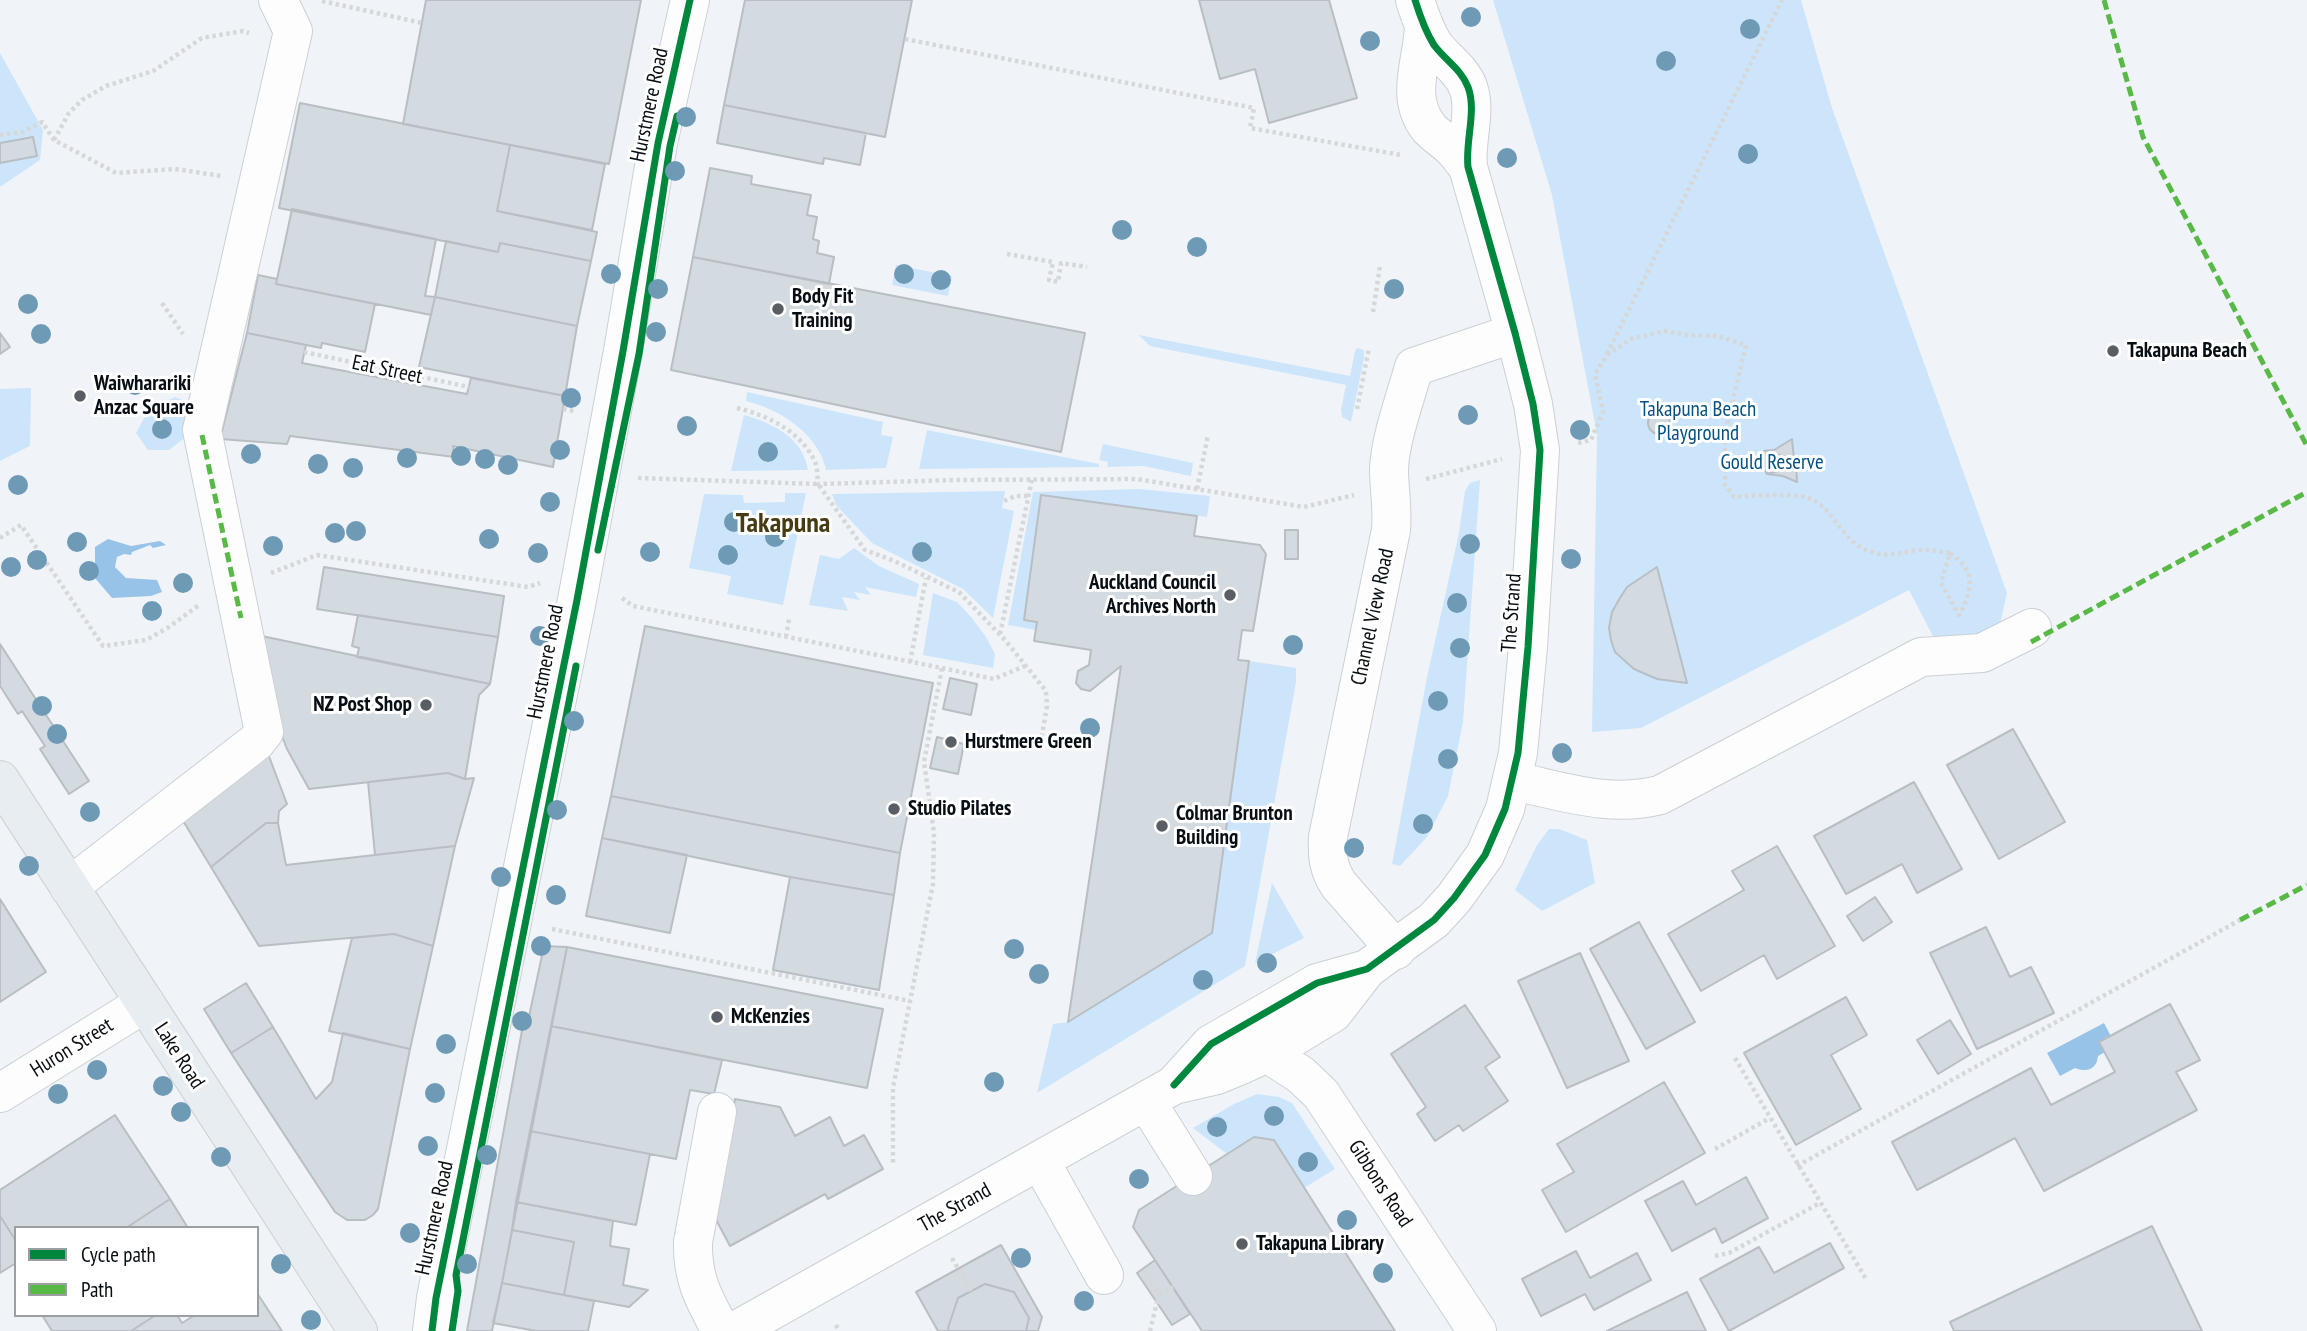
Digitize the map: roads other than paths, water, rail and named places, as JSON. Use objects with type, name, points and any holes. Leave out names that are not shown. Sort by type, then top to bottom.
[{"type":"main road","name":"Lake Road","points":[[0,780],[358,1331]]},
{"type":"street","name":"Hurstmere Road","points":[[432,1331],[436,1298],[577,600],[658,143],[690,0]]},
{"type":"street","points":[[69,887],[256,743],[264,732],[202,435],[204,413],[293,31],[284,12]]},
{"type":"street","name":"The Strand","points":[[735,1331],[1160,1093],[1217,1075],[1267,1053],[1334,1013],[1381,960],[1434,920],[1454,898],[1485,855],[1505,809],[1518,753],[1528,647],[1540,450],[1533,404],[1468,167],[1467,149],[1472,104],[1469,88],[1461,74],[1434,44],[1420,13]]},
{"type":"street","name":"The Strand","points":[[1420,13],[1423,45],[1415,81],[1415,97],[1422,117],[1430,129],[1449,145],[1468,167]]},
{"type":"street","name":"Channel View Road","points":[[1381,960],[1334,877],[1327,859],[1328,836],[1391,530],[1393,507],[1389,468],[1414,367],[1515,334]]},
{"type":"street","points":[[1513,781],[1605,801],[1634,801],[1660,795],[1921,657],[1982,653],[2032,628]]},
{"type":"street","name":"The Strand","points":[[1160,1093],[1211,1044],[1317,983],[1381,960]]},
{"type":"street","name":"Huron Street","points":[[0,1093],[145,1003]]},
{"type":"street","name":"Gibbons Road","points":[[1267,1053],[1308,1080],[1321,1094],[1477,1331]]},
{"type":"street","points":[[1160,1093],[1193,1176]]},
{"type":"street","points":[[717,1112],[692,1260],[701,1293],[721,1331]]},
{"type":"street","points":[[1040,1160],[1104,1275]]},
{"type":"water","points":[[108,539],[131,546],[160,541],[166,545],[153,548],[150,545],[132,552],[131,555],[117,557],[115,567],[126,578],[157,580],[162,592],[151,596],[112,598],[95,578],[95,547]]},
{"type":"water","points":[[2104,1023],[2116,1046],[2098,1056],[2091,1069],[2075,1068],[2060,1076],[2047,1053]]},
{"type":"place","name":"Body Fit Training","points":[[778,309]]},
{"type":"place","name":"Takapuna Beach","points":[[2113,351]]},
{"type":"place","name":"Waiwharariki Anzac Square","points":[[80,396]]},
{"type":"place","name":"Auckland Council Archives North","points":[[1230,595]]},
{"type":"place","name":"NZ Post Shop","points":[[426,705]]},
{"type":"place","name":"Hurstmere Green","points":[[951,742]]},
{"type":"place","name":"Studio Pilates","points":[[894,809]]},
{"type":"place","name":"Colmar Brunton Building","points":[[1162,826]]},
{"type":"place","name":"McKenzies","points":[[717,1017]]},
{"type":"place","name":"Takapuna Library","points":[[1242,1244]]},
{"type":"district","name":"Takapuna","points":[[783,524]]},
{"type":"park label","name":"Takapuna Beach Playground","points":[[1698,422]]},
{"type":"park label","name":"Gould Reserve","points":[[1772,463]]}]
